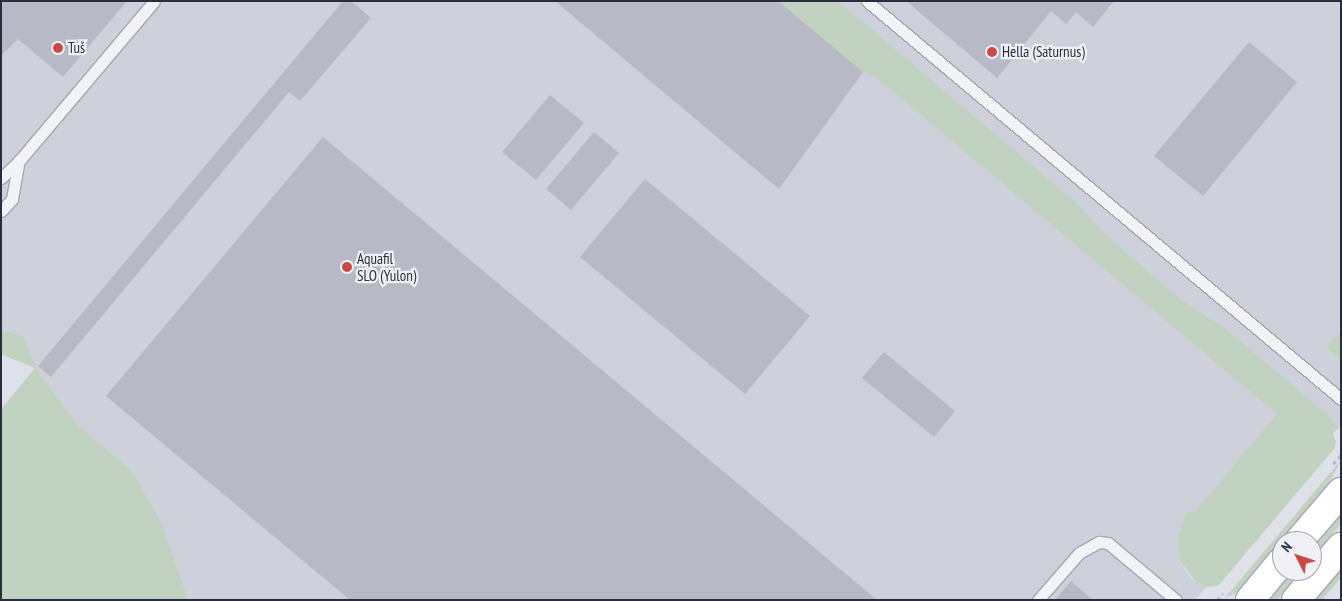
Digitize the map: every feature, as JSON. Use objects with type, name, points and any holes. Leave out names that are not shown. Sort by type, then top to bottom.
[{"type":"main road","points":[[1308,531],[1341,492]]},
{"type":"main road","points":[[1296,600],[1341,547]]},
{"type":"main road","points":[[1250,600],[1272,573]]},
{"type":"lane","points":[[1,178],[19,161],[154,1]]},
{"type":"lane","points":[[867,1],[1341,399]]},
{"type":"lane","points":[[1,211],[12,199],[19,161]]},
{"type":"lane","points":[[1038,600],[1079,553],[1099,542],[1108,543],[1176,600]]},
{"type":"shaded area","points":[[1,1],[1341,1],[1341,330],[1326,348],[1341,360],[1341,425],[1339,427],[1330,417],[1195,512],[1186,512],[1177,539],[1180,561],[1191,578],[1206,587],[1195,600],[188,600],[133,472],[77,424],[36,368],[1,354]]},
{"type":"green space","points":[[778,1],[838,1],[1074,201],[1110,239],[1184,302],[1226,329],[1330,417],[1339,427],[1333,434],[1336,442],[1334,449],[1218,586],[1206,587],[1196,582],[1180,561],[1177,539],[1186,512],[1195,512],[1277,414],[876,77],[863,72]]},
{"type":"green space","points":[[1,330],[24,337],[36,368],[77,424],[133,472],[162,525],[188,600],[1,600],[1,409],[35,368],[1,354]]},
{"type":"green space","points":[[1341,330],[1341,360],[1326,348]]},
{"type":"green space","points":[[1341,460],[1327,487],[1290,531],[1281,531]]},
{"type":"green space","points":[[1341,513],[1341,524],[1322,546],[1322,535]]},
{"type":"green space","points":[[1272,542],[1272,553],[1247,583],[1237,592],[1225,598]]},
{"type":"green space","points":[[1341,569],[1341,578],[1322,600],[1315,600]]},
{"type":"green space","points":[[1284,581],[1293,581],[1277,600],[1268,600]]},
{"type":"building","name":"Tuš","points":[[1,1],[127,1],[63,77],[18,39],[1,56]]},
{"type":"building","points":[[343,1],[351,1],[371,18],[300,101],[289,92],[51,377],[38,366]]},
{"type":"building","points":[[555,1],[778,1],[863,72],[779,189]]},
{"type":"building","name":"Hella (Saturnus)","points":[[906,1],[1114,1],[1093,27],[1076,12],[1066,24],[1051,11],[997,78]]},
{"type":"building","points":[[1249,42],[1297,82],[1203,196],[1154,156]]},
{"type":"building","points":[[550,95],[584,123],[536,180],[502,152]]},
{"type":"building","points":[[594,132],[619,153],[571,210],[546,189]]},
{"type":"building","name":"Aquafil SLO (Yulon)","points":[[323,137],[877,600],[350,600],[106,396]]},
{"type":"building","points":[[645,179],[810,316],[745,394],[580,257]]},
{"type":"building","points":[[884,352],[955,411],[934,437],[862,378]]},
{"type":"building","points":[[1071,581],[1093,600],[1055,600]]},
{"type":"place","name":"Tuš","points":[[58,48]]},
{"type":"place","name":"Hella (Saturnus)","points":[[992,52]]},
{"type":"place","name":"Aquafil SLO (Yulon)","points":[[347,267]]}]
